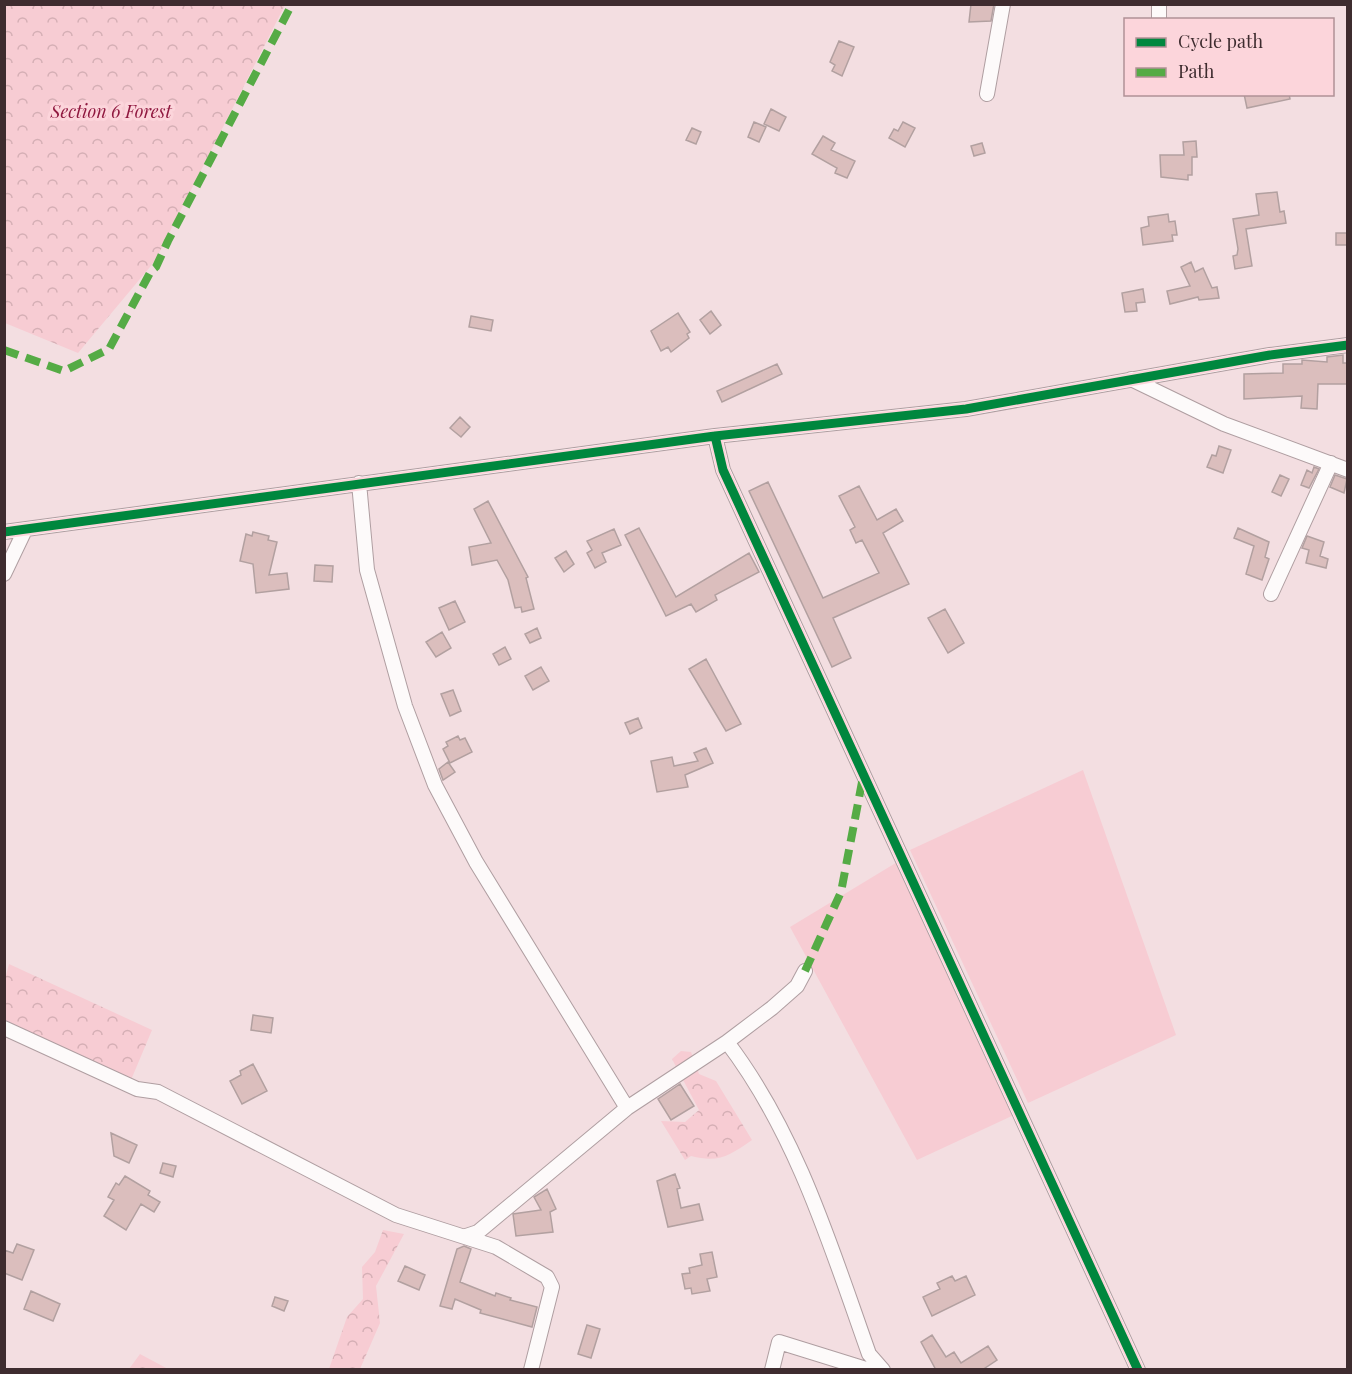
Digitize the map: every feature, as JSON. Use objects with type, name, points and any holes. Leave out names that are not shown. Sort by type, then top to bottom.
[{"type":"street","points":[[987,94],[1003,4]]},
{"type":"street","points":[[4,532],[716,436],[956,410],[1131,379],[1347,345]]},
{"type":"street","points":[[1131,379],[1224,424],[1347,470]]},
{"type":"street","points":[[716,436],[723,470],[1138,1370]]},
{"type":"street","points":[[1271,594],[1331,463]]},
{"type":"street","points":[[359,483],[367,570],[405,706],[435,785],[476,862],[627,1108]]},
{"type":"street","points":[[4,574],[25,530]]},
{"type":"street","points":[[466,1236],[478,1232],[627,1108],[727,1042],[797,986],[805,971]]},
{"type":"street","points":[[4,1028],[137,1089],[158,1092],[396,1215],[496,1247],[547,1277],[552,1287],[531,1370]]},
{"type":"street","points":[[727,1042],[741,1060],[804,1173],[869,1354],[883,1370]]},
{"type":"street","points":[[772,1370],[779,1342],[869,1370]]},
{"type":"green space","name":"Section 6 Forest","points":[[4,5],[285,5],[155,261],[78,353],[5,323]]},
{"type":"green space","points":[[1083,770],[1176,1035],[1028,1103],[910,850]]},
{"type":"green space","points":[[899,861],[1014,1115],[917,1160],[790,927]]},
{"type":"green space","points":[[9,964],[152,1030],[131,1080],[5,1020],[5,979]]},
{"type":"green space","points":[[681,1051],[691,1052],[699,1074],[716,1081],[752,1140],[730,1154],[709,1159],[691,1156],[685,1160],[661,1121],[685,1122],[699,1110],[672,1059]]},
{"type":"green space","points":[[383,1230],[404,1234],[376,1286],[380,1323],[360,1369],[329,1369],[347,1317],[363,1299],[362,1267],[375,1252]]},
{"type":"green space","points":[[140,1354],[168,1369],[129,1369]]},
{"type":"building","points":[[971,4],[994,4],[991,21],[969,22]]},
{"type":"building","points":[[839,41],[854,47],[842,76],[832,71],[835,65],[830,62]]},
{"type":"building","points":[[1244,96],[1289,96],[1290,99],[1247,108]]},
{"type":"building","points":[[771,109],[786,117],[779,131],[764,124]]},
{"type":"building","points":[[754,122],[766,127],[759,142],[748,137]]},
{"type":"building","points":[[903,122],[915,128],[905,147],[889,138],[894,129],[898,131]]},
{"type":"building","points":[[692,128],[701,132],[696,144],[686,140]]},
{"type":"building","points":[[823,136],[835,143],[831,150],[855,161],[847,178],[835,173],[837,168],[812,154]]},
{"type":"building","points":[[1196,141],[1197,157],[1192,157],[1192,175],[1188,175],[1188,180],[1161,177],[1160,155],[1184,155],[1183,142]]},
{"type":"building","points":[[982,143],[985,153],[974,156],[971,146]]},
{"type":"building","points":[[1277,192],[1280,212],[1284,211],[1286,223],[1246,229],[1252,266],[1235,269],[1233,256],[1237,255],[1238,249],[1233,219],[1259,215],[1256,194]]},
{"type":"building","points":[[1168,214],[1169,222],[1175,221],[1177,235],[1172,235],[1173,241],[1143,245],[1141,228],[1149,226],[1148,217]]},
{"type":"building","points":[[1336,233],[1347,233],[1347,245],[1336,245]]},
{"type":"building","points":[[1191,262],[1195,272],[1203,268],[1212,288],[1217,287],[1219,298],[1199,300],[1198,297],[1170,304],[1167,291],[1190,286],[1181,267]]},
{"type":"building","points":[[1143,289],[1145,302],[1136,303],[1137,311],[1125,312],[1122,293]]},
{"type":"building","points":[[711,311],[721,325],[710,334],[700,320]]},
{"type":"building","points":[[678,313],[690,332],[687,334],[689,338],[671,352],[668,347],[661,351],[651,331]]},
{"type":"building","points":[[471,316],[493,320],[491,331],[469,327]]},
{"type":"building","points":[[1343,355],[1343,363],[1347,363],[1347,384],[1318,384],[1317,409],[1301,408],[1302,396],[1244,399],[1244,374],[1283,373],[1283,364],[1302,364],[1302,360],[1327,362],[1327,357]]},
{"type":"building","points":[[777,364],[782,374],[722,402],[717,391]]},
{"type":"building","points":[[460,417],[470,427],[461,437],[450,428]]},
{"type":"building","points":[[1219,446],[1231,450],[1223,473],[1207,467],[1212,455],[1216,456]]},
{"type":"building","points":[[1314,467],[1319,469],[1309,488],[1301,485],[1307,470],[1312,473]]},
{"type":"building","points":[[1280,475],[1289,479],[1281,496],[1272,492]]},
{"type":"building","points":[[1335,475],[1347,479],[1344,493],[1330,487]]},
{"type":"building","points":[[768,482],[823,598],[879,573],[862,540],[856,543],[850,530],[855,527],[839,496],[859,486],[877,520],[896,509],[903,521],[883,533],[909,584],[833,618],[851,658],[832,667],[749,491]]},
{"type":"building","points":[[488,501],[528,577],[526,578],[534,609],[522,612],[521,607],[515,608],[508,580],[497,560],[472,565],[469,547],[491,543],[474,509]]},
{"type":"building","points":[[639,528],[676,597],[749,553],[759,572],[715,595],[717,600],[696,612],[691,604],[666,616],[625,535]]},
{"type":"building","points":[[1238,528],[1269,542],[1265,557],[1269,559],[1262,580],[1246,574],[1254,546],[1234,538]]},
{"type":"building","points":[[614,529],[621,545],[602,553],[606,562],[595,568],[587,553],[592,550],[587,541]]},
{"type":"building","points":[[253,532],[269,536],[268,540],[277,542],[269,575],[287,573],[289,589],[256,593],[253,564],[240,561],[246,534],[252,536]]},
{"type":"building","points":[[1307,536],[1324,542],[1320,556],[1328,559],[1326,568],[1306,563],[1309,550],[1302,548]]},
{"type":"building","points":[[566,551],[574,564],[564,572],[555,558]]},
{"type":"building","points":[[315,565],[333,566],[332,582],[314,581]]},
{"type":"building","points":[[455,601],[465,622],[449,630],[439,608]]},
{"type":"building","points":[[945,609],[964,643],[948,653],[928,618]]},
{"type":"building","points":[[537,628],[541,638],[530,643],[525,634]]},
{"type":"building","points":[[442,632],[451,648],[436,657],[426,642]]},
{"type":"building","points":[[505,647],[511,659],[499,665],[493,654]]},
{"type":"building","points":[[706,659],[741,724],[726,731],[689,669]]},
{"type":"building","points":[[541,667],[549,681],[533,690],[525,676]]},
{"type":"building","points":[[453,690],[461,711],[450,716],[441,694]]},
{"type":"building","points":[[638,718],[642,728],[630,734],[625,723]]},
{"type":"building","points":[[458,736],[460,740],[465,738],[472,752],[450,763],[443,749],[448,746],[446,742]]},
{"type":"building","points":[[706,748],[713,763],[685,775],[688,787],[657,792],[651,761],[672,757],[674,766],[698,761],[694,753]]},
{"type":"building","points":[[448,762],[455,772],[443,780],[439,769]]},
{"type":"building","points":[[253,1015],[273,1018],[271,1033],[251,1030]]},
{"type":"building","points":[[253,1064],[267,1091],[242,1104],[230,1081],[241,1075],[240,1071]]},
{"type":"building","points":[[680,1084],[694,1106],[671,1120],[658,1099]]},
{"type":"building","points":[[111,1133],[137,1145],[129,1163],[114,1156]]},
{"type":"building","points":[[163,1163],[176,1166],[173,1177],[160,1173]]},
{"type":"building","points":[[675,1174],[680,1188],[677,1189],[681,1208],[699,1204],[703,1220],[668,1227],[657,1181]]},
{"type":"building","points":[[125,1176],[150,1191],[148,1195],[160,1202],[154,1212],[141,1204],[126,1230],[104,1216],[114,1200],[108,1197],[116,1183],[119,1185]]},
{"type":"building","points":[[547,1189],[556,1209],[550,1212],[553,1232],[516,1236],[513,1214],[541,1210],[534,1197]]},
{"type":"building","points":[[17,1244],[34,1250],[22,1280],[4,1273],[4,1250],[13,1253]]},
{"type":"building","points":[[464,1246],[471,1249],[460,1282],[495,1296],[496,1293],[511,1298],[510,1300],[537,1307],[532,1327],[480,1313],[481,1310],[455,1299],[452,1309],[440,1306],[457,1249]]},
{"type":"building","points":[[712,1252],[717,1277],[707,1279],[710,1291],[692,1294],[691,1288],[685,1289],[682,1274],[690,1273],[689,1268],[702,1265],[700,1254]]},
{"type":"building","points":[[405,1266],[425,1275],[419,1290],[398,1281]]},
{"type":"building","points":[[952,1276],[955,1281],[966,1276],[975,1295],[932,1316],[923,1297],[940,1289],[937,1283]]},
{"type":"building","points":[[31,1291],[60,1304],[53,1321],[24,1309]]},
{"type":"building","points":[[275,1297],[288,1301],[284,1311],[272,1306]]},
{"type":"building","points":[[587,1325],[600,1329],[591,1358],[578,1354]]},
{"type":"building","points":[[932,1335],[946,1357],[954,1352],[961,1363],[988,1346],[997,1360],[982,1370],[936,1370],[921,1342]]},
{"type":"marked path","points":[[4,350],[64,371],[109,349],[151,271],[156,267],[292,4]]},
{"type":"marked path","points":[[805,971],[841,892],[863,777]]},
{"type":"cycle path","points":[[4,532],[715,436],[966,409],[1270,355],[1348,345]]},
{"type":"cycle path","points":[[715,436],[723,470],[1138,1370]]}]
